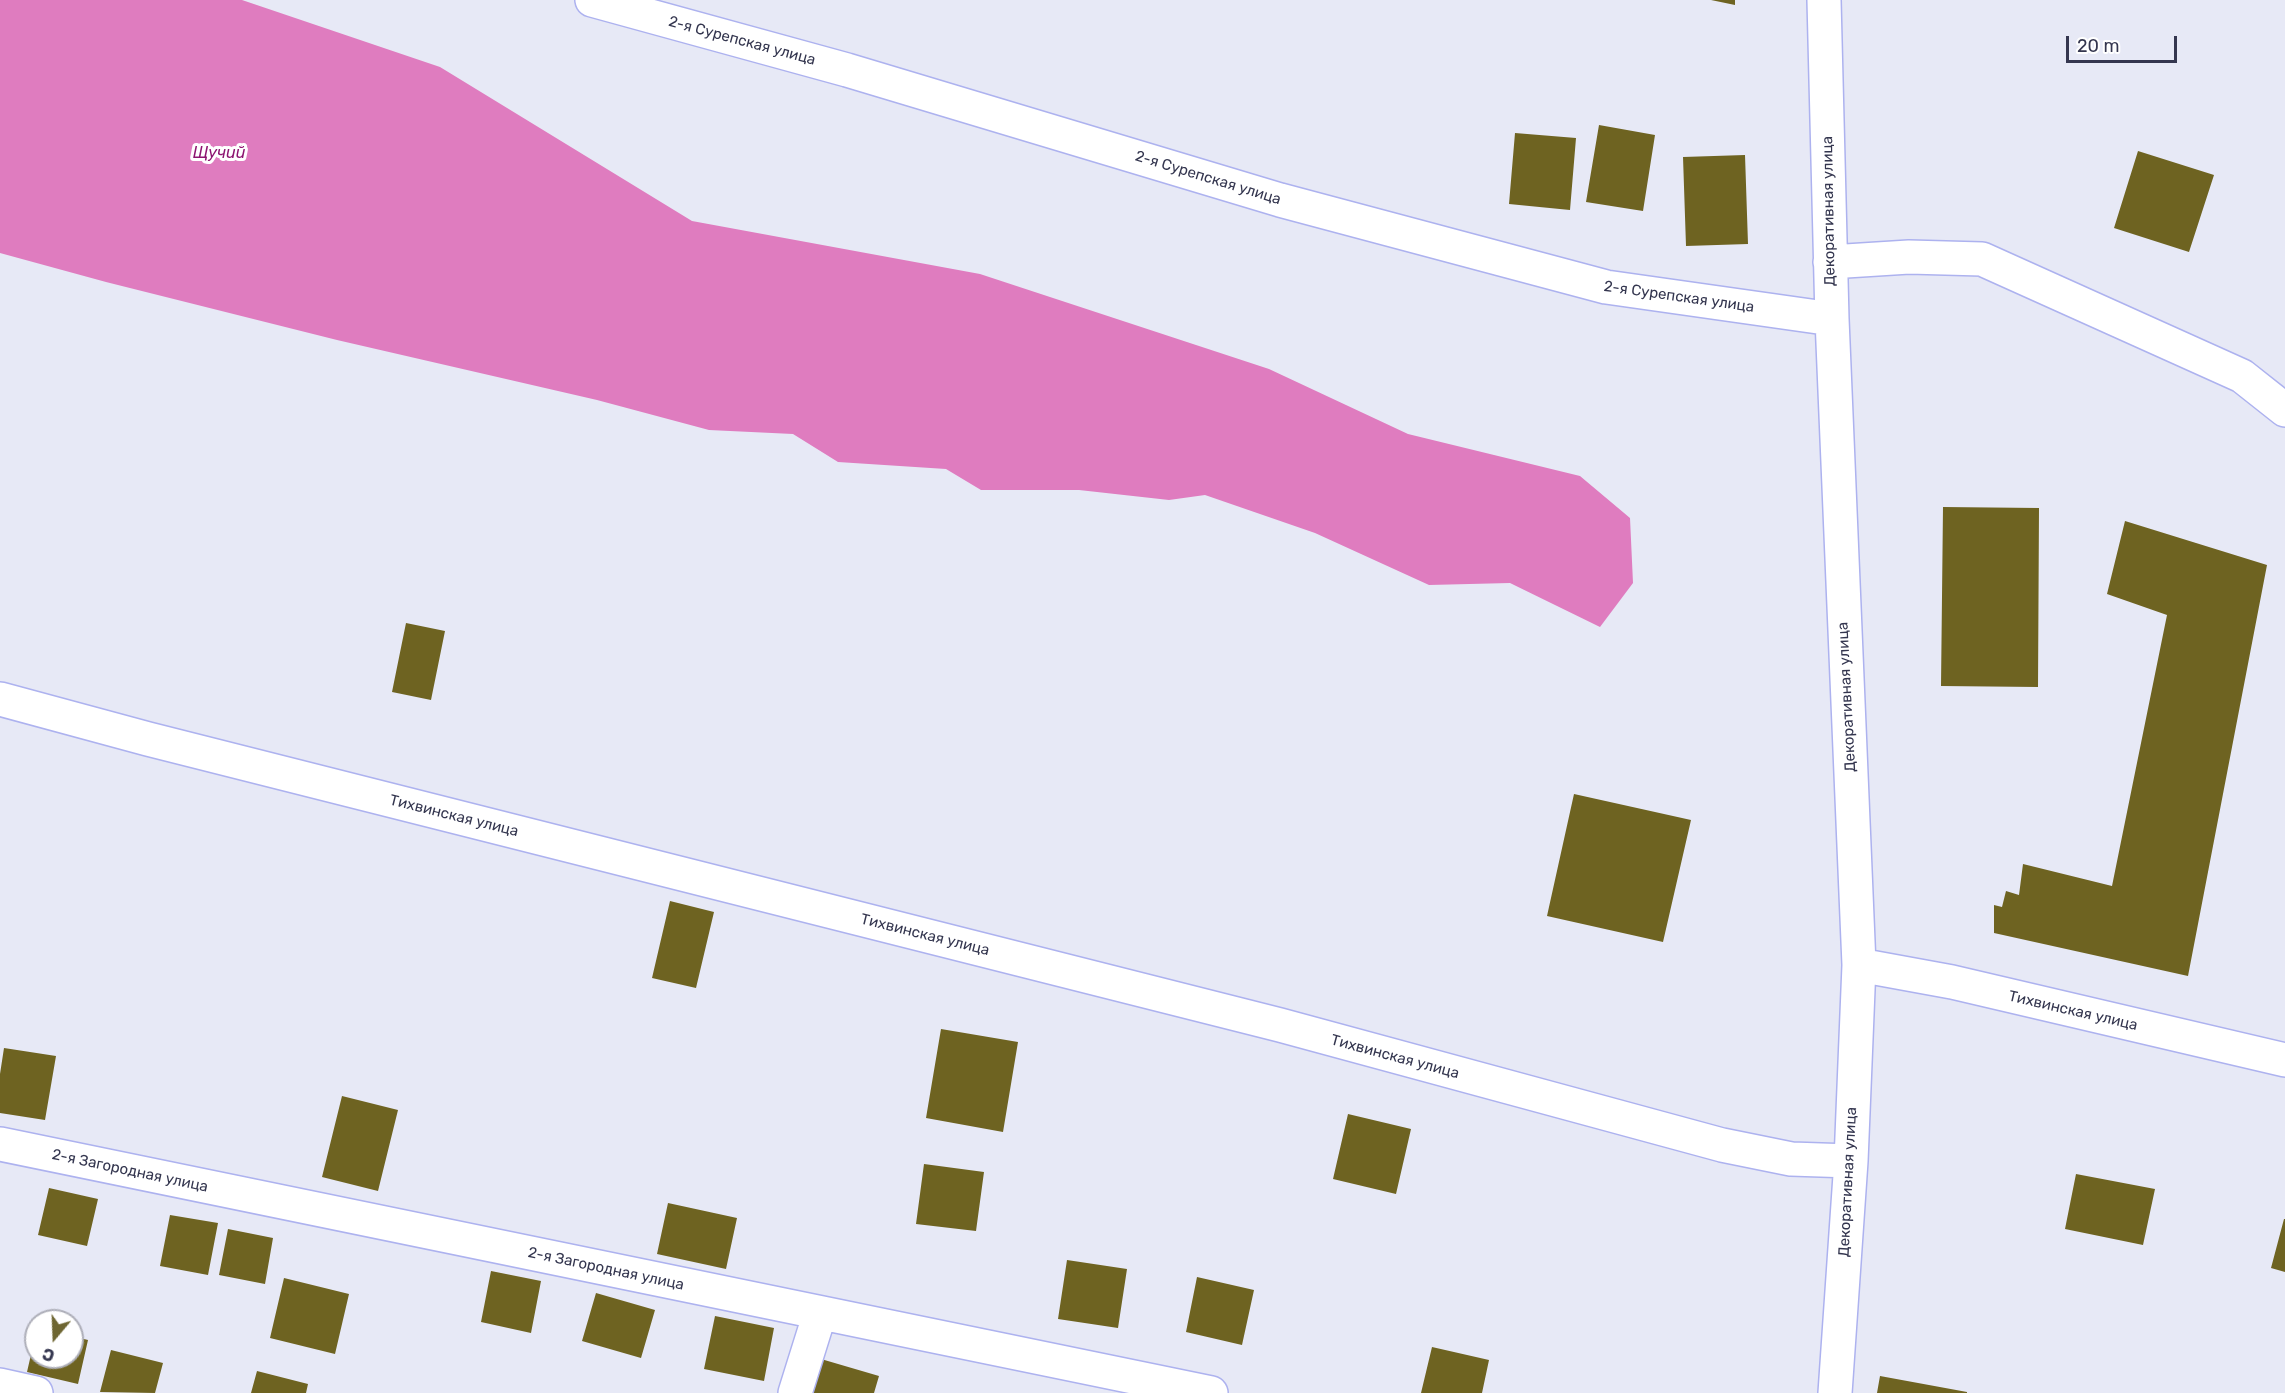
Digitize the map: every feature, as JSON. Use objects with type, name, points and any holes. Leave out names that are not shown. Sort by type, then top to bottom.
[{"type":"street","name":"2-я Сурепская улица","points":[[592,0],[858,73],[1280,200],[1606,287],[1832,319]]},
{"type":"street","name":"Декоративная улица","points":[[1824,0],[1832,319],[1859,965],[1851,1161],[1834,1393]]},
{"type":"street","points":[[1830,262],[1909,257],[1982,259],[2242,376],[2285,410]]},
{"type":"street","name":"Тихвинская улица","points":[[0,699],[148,739],[1280,1025],[1722,1145],[1791,1159],[1851,1161]]},
{"type":"street","name":"Тихвинская улица","points":[[1859,965],[1952,982],[2285,1060]]},
{"type":"street","name":"2-я Загородная улица","points":[[0,1144],[1211,1393]]},
{"type":"street","points":[[795,1393],[820,1313]]},
{"type":"street","points":[[0,1385],[36,1393]]},
{"type":"water","name":"Щучий","points":[[0,0],[242,0],[440,67],[692,221],[980,274],[1269,369],[1408,434],[1580,476],[1630,518],[1633,583],[1600,627],[1510,583],[1429,585],[1315,533],[1205,495],[1169,500],[1079,490],[981,490],[946,469],[838,462],[793,434],[709,430],[597,400],[337,340],[0,253]]},
{"type":"building","points":[[1711,0],[1735,0],[1735,5]]},
{"type":"building","points":[[1599,125],[1655,135],[1643,211],[1586,202]]},
{"type":"building","points":[[1515,133],[1576,138],[1570,210],[1509,204]]},
{"type":"building","points":[[2138,151],[2214,175],[2189,252],[2114,228]]},
{"type":"building","points":[[1745,155],[1748,244],[1686,246],[1683,157]]},
{"type":"building","points":[[1943,507],[2039,508],[2038,687],[1941,686]]},
{"type":"building","points":[[2125,521],[2267,565],[2188,976],[1994,933],[1994,905],[2002,907],[2006,891],[2019,895],[2023,864],[2112,886],[2167,615],[2107,594]]},
{"type":"building","points":[[406,623],[445,631],[431,700],[392,692]]},
{"type":"building","points":[[1574,794],[1691,820],[1663,942],[1547,916]]},
{"type":"building","points":[[670,901],[714,912],[696,988],[652,978]]},
{"type":"building","points":[[941,1029],[1018,1042],[1003,1132],[926,1118]]},
{"type":"building","points":[[4,1048],[56,1056],[45,1120],[0,1113],[0,1074]]},
{"type":"building","points":[[342,1096],[398,1110],[378,1191],[322,1177]]},
{"type":"building","points":[[1348,1114],[1411,1129],[1396,1194],[1333,1179]]},
{"type":"building","points":[[924,1164],[984,1172],[976,1231],[916,1224]]},
{"type":"building","points":[[2076,1174],[2155,1189],[2143,1245],[2065,1229]]},
{"type":"building","points":[[49,1188],[98,1199],[87,1246],[38,1235]]},
{"type":"building","points":[[668,1203],[737,1218],[726,1269],[657,1254]]},
{"type":"building","points":[[170,1215],[218,1223],[208,1275],[160,1266]]},
{"type":"building","points":[[2285,1219],[2285,1272],[2271,1268]]},
{"type":"building","points":[[228,1229],[273,1238],[265,1284],[219,1275]]},
{"type":"building","points":[[1067,1260],[1127,1269],[1118,1328],[1058,1319]]},
{"type":"building","points":[[491,1271],[541,1281],[531,1333],[481,1322]]},
{"type":"building","points":[[1197,1277],[1254,1290],[1242,1345],[1186,1332]]},
{"type":"building","points":[[284,1278],[349,1294],[335,1354],[270,1338]]},
{"type":"building","points":[[596,1293],[655,1310],[641,1358],[582,1341]]},
{"type":"building","points":[[715,1316],[774,1328],[764,1381],[704,1369]]},
{"type":"building","points":[[84,1339],[88,1340],[84,1358]]},
{"type":"building","points":[[1432,1347],[1489,1360],[1482,1393],[1421,1393]]},
{"type":"building","points":[[111,1350],[163,1363],[155,1393],[100,1392]]},
{"type":"building","points":[[821,1359],[879,1376],[874,1393],[811,1393]]},
{"type":"building","points":[[28,1369],[81,1369],[78,1384],[27,1372]]},
{"type":"building","points":[[257,1371],[308,1384],[306,1393],[251,1393]]},
{"type":"building","points":[[1880,1376],[1967,1392],[1967,1393],[1877,1393]]}]
